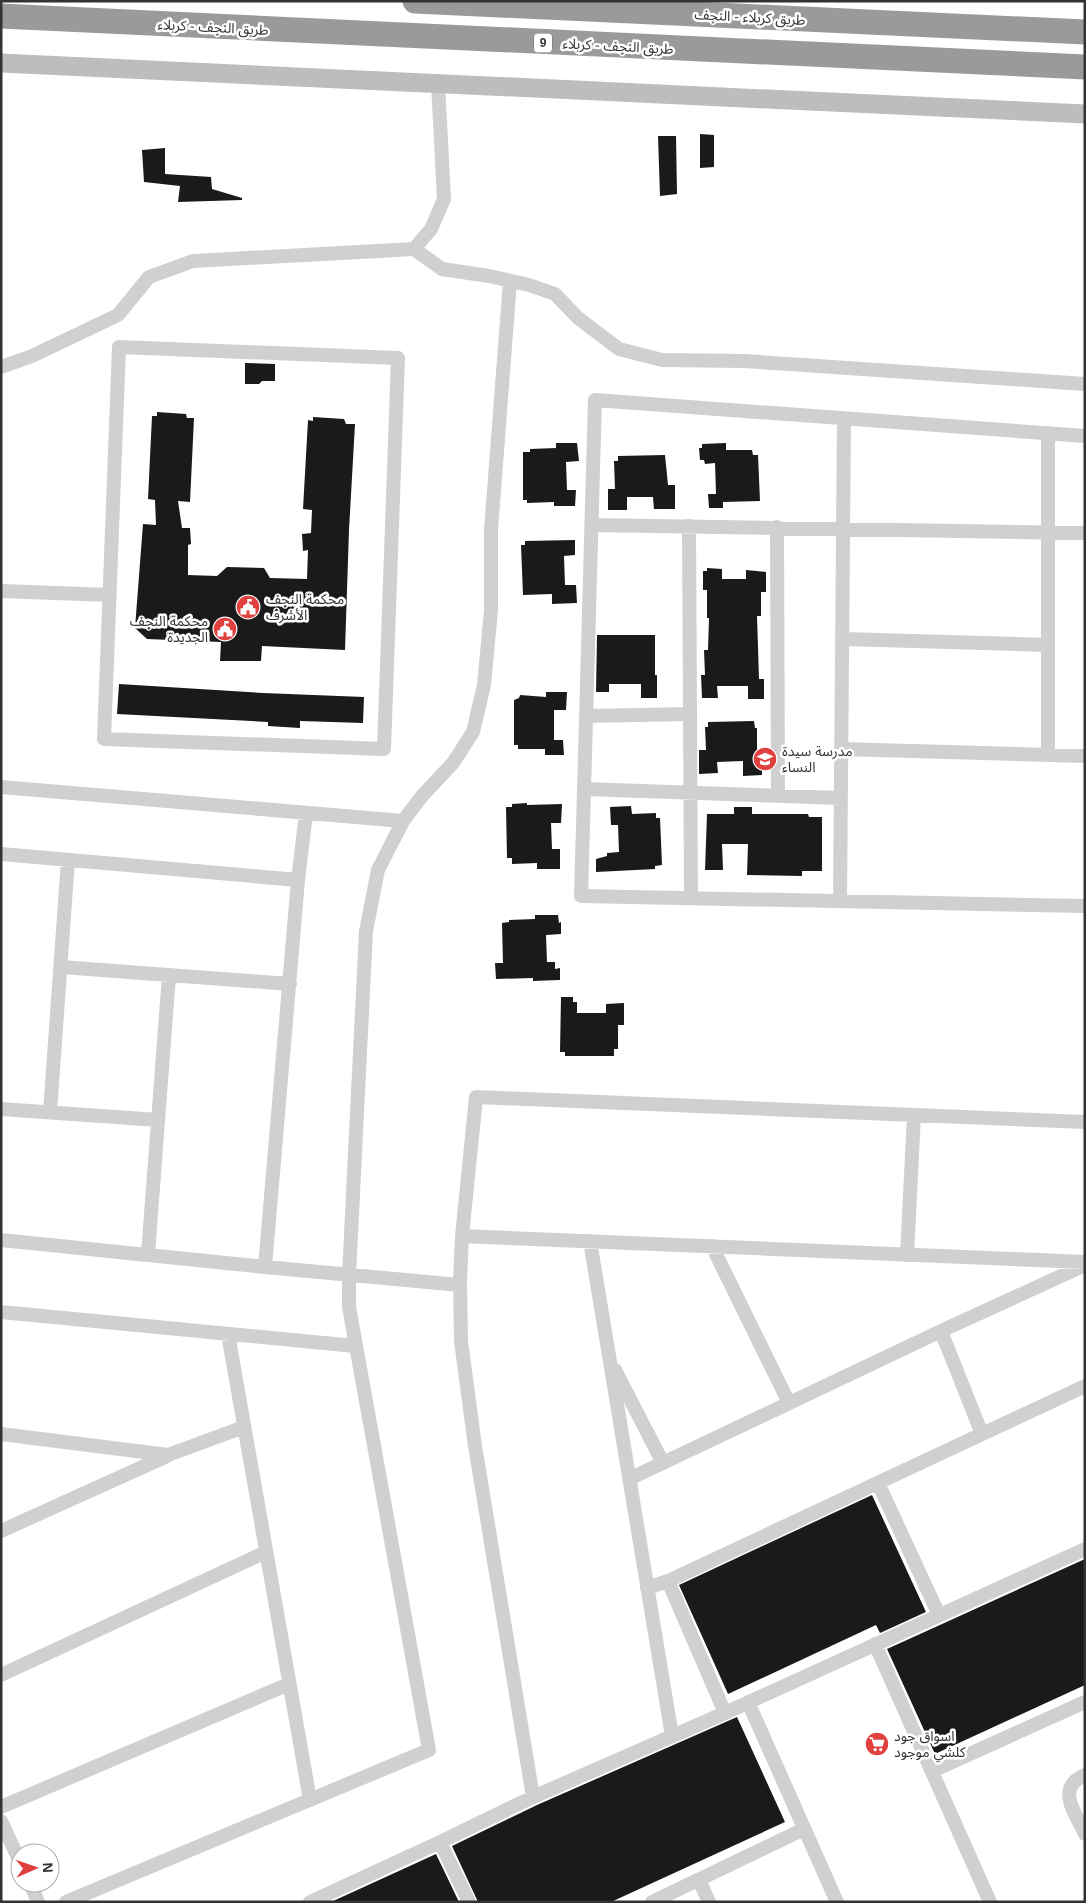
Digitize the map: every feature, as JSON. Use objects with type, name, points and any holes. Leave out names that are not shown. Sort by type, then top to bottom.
[{"type":"highway","name":"طريق کربلاء - النجف","points":[[415,1],[1085,32]]},
{"type":"highway","name":"طريق النجف - کربلاء","points":[[1,16],[70,11],[138,12],[1085,67]]},
{"type":"main road","points":[[1,63],[1085,114]]},
{"type":"street","points":[[414,249],[431,230],[444,199],[438,84]]},
{"type":"street","points":[[1,367],[32,356],[118,315],[149,278],[193,261],[414,249],[442,269],[510,281],[555,294],[578,318],[619,349],[662,360],[744,361],[1085,384]]},
{"type":"street","points":[[66,1902],[86,1898],[429,1750],[349,1307],[366,931],[378,870],[403,821],[422,796],[454,763],[474,732],[484,685],[491,610],[492,530],[510,281]]},
{"type":"street","points":[[119,347],[398,358],[384,750],[104,739],[110,596],[119,347]]},
{"type":"street","points":[[1085,436],[595,400],[581,896],[1085,906]]},
{"type":"street","points":[[840,901],[844,418]]},
{"type":"street","points":[[1048,433],[1048,755]]},
{"type":"street","points":[[592,525],[1085,533]]},
{"type":"street","points":[[689,526],[691,898]]},
{"type":"street","points":[[777,527],[778,796]]},
{"type":"street","points":[[1,591],[110,596]]},
{"type":"street","points":[[843,639],[1048,645]]},
{"type":"street","points":[[586,716],[690,714]]},
{"type":"street","points":[[841,750],[1085,756]]},
{"type":"street","points":[[1,787],[403,821]]},
{"type":"street","points":[[584,789],[840,798]]},
{"type":"street","points":[[265,1267],[298,880],[306,813]]},
{"type":"street","points":[[1,854],[298,880]]},
{"type":"street","points":[[50,1112],[68,860]]},
{"type":"street","points":[[61,967],[290,984]]},
{"type":"street","points":[[148,1254],[169,975]]},
{"type":"street","points":[[533,1797],[461,1341],[460,1285],[462,1236],[476,1097],[1085,1122]]},
{"type":"street","points":[[1,1109],[158,1120]]},
{"type":"street","points":[[907,1255],[914,1115]]},
{"type":"street","points":[[462,1236],[1085,1264]]},
{"type":"street","points":[[1,1240],[460,1285]]},
{"type":"street","points":[[590,1241],[672,1736]]},
{"type":"street","points":[[712,1246],[789,1403]]},
{"type":"street","points":[[629,1479],[1085,1264]]},
{"type":"street","points":[[1,1312],[355,1346]]},
{"type":"street","points":[[941,1331],[982,1434]]},
{"type":"street","points":[[228,1334],[310,1800]]},
{"type":"street","points":[[609,1358],[663,1463]]},
{"type":"street","points":[[647,1588],[668,1580],[1085,1386]]},
{"type":"street","points":[[1,1531],[168,1455],[244,1427]]},
{"type":"street","points":[[1,1434],[168,1455]]},
{"type":"street","points":[[878,1483],[939,1615]]},
{"type":"street","points":[[310,1902],[533,1797],[725,1713],[1085,1549]]},
{"type":"street","points":[[1,1675],[266,1552]]},
{"type":"street","points":[[668,1580],[725,1713]]},
{"type":"street","points":[[875,1644],[990,1902]]},
{"type":"street","points":[[1,1807],[289,1684]]},
{"type":"street","points":[[748,1702],[837,1902]]},
{"type":"street","points":[[932,1772],[1085,1702]]},
{"type":"street","points":[[1085,1775],[1075,1780],[1069,1787],[1068,1797],[1085,1834]]},
{"type":"street","points":[[1,1821],[11,1843]]},
{"type":"street","points":[[652,1902],[804,1829]]},
{"type":"street","points":[[440,1842],[469,1902]]},
{"type":"street","points":[[699,1880],[709,1902]]},
{"type":"building","points":[[700,134],[714,135],[714,167],[700,168]]},
{"type":"building","points":[[658,136],[676,136],[677,194],[660,196]]},
{"type":"building","points":[[165,148],[165,174],[211,177],[212,189],[242,198],[242,200],[178,202],[180,186],[144,182],[142,150]]},
{"type":"building","points":[[245,363],[275,364],[275,381],[245,384]]},
{"type":"building","points":[[157,412],[186,414],[187,418],[194,418],[190,502],[178,501],[182,528],[190,528],[191,544],[188,545],[188,575],[217,576],[227,567],[264,568],[270,578],[307,579],[308,550],[303,551],[302,534],[311,533],[312,510],[303,509],[308,420],[313,421],[313,417],[344,419],[346,424],[355,424],[345,650],[262,646],[261,661],[220,661],[221,642],[147,639],[135,628],[143,524],[156,525],[155,500],[148,499],[152,416],[157,416]]},
{"type":"building","points":[[556,443],[577,443],[579,461],[566,462],[567,490],[576,490],[575,506],[554,506],[554,502],[527,503],[527,500],[523,500],[523,452],[530,452],[530,449],[556,448]]},
{"type":"building","points":[[726,443],[726,450],[752,450],[753,455],[758,455],[760,501],[723,502],[723,508],[709,508],[708,494],[716,494],[715,463],[705,464],[704,460],[700,460],[699,448],[702,448],[702,444]]},
{"type":"building","points":[[665,455],[668,485],[675,485],[675,509],[654,509],[653,497],[627,497],[627,510],[608,510],[608,489],[615,489],[614,461],[618,461],[618,456]]},
{"type":"building","points":[[575,540],[575,555],[564,556],[565,585],[576,585],[577,603],[552,604],[552,594],[523,595],[521,545],[525,545],[525,541]]},
{"type":"building","points":[[707,568],[722,569],[722,579],[746,579],[746,570],[766,572],[766,592],[761,592],[761,616],[757,616],[759,679],[764,679],[764,699],[748,699],[748,686],[717,686],[718,698],[702,698],[701,675],[705,675],[704,650],[708,650],[709,618],[707,618],[707,590],[703,590],[703,571],[707,571]]},
{"type":"building","points":[[597,635],[655,635],[657,698],[641,698],[641,684],[609,684],[609,692],[596,692]]},
{"type":"building","points":[[119,684],[364,697],[363,723],[300,721],[300,728],[268,726],[268,722],[117,714]]},
{"type":"building","points":[[546,692],[567,692],[566,710],[554,710],[554,740],[563,740],[564,755],[545,755],[545,749],[518,749],[518,745],[514,745],[514,700],[519,698],[520,695],[546,697]]},
{"type":"building","points":[[754,721],[755,728],[757,728],[757,754],[762,754],[762,775],[743,776],[743,761],[717,762],[718,773],[699,774],[699,750],[706,750],[705,727],[708,727],[708,722]]},
{"type":"building","points":[[527,803],[527,805],[562,804],[561,823],[551,823],[552,849],[560,849],[560,869],[537,869],[537,863],[512,864],[512,858],[507,858],[506,807],[512,807],[512,804]]},
{"type":"building","points":[[631,806],[632,814],[656,813],[656,818],[660,818],[662,865],[655,866],[655,869],[596,872],[596,859],[607,856],[607,853],[619,852],[618,825],[611,825],[610,807]]},
{"type":"building","points":[[734,807],[752,807],[752,814],[808,814],[809,817],[822,817],[822,871],[802,871],[802,876],[747,875],[748,844],[722,844],[723,870],[705,870],[707,814],[734,814]]},
{"type":"building","points":[[535,915],[558,915],[559,923],[561,922],[561,934],[546,935],[547,962],[555,962],[555,969],[560,968],[560,980],[533,981],[533,978],[496,979],[495,963],[503,963],[502,923],[509,922],[509,920],[535,919]]},
{"type":"building","points":[[561,997],[573,997],[573,1002],[577,1002],[577,1013],[606,1013],[606,1004],[624,1003],[624,1025],[618,1025],[618,1049],[614,1049],[614,1056],[565,1056],[565,1052],[560,1052]]},
{"type":"building","points":[[872,1495],[926,1612],[880,1633],[876,1625],[728,1694],[679,1585]]},
{"type":"building","points":[[1085,1559],[1085,1685],[935,1754],[887,1649]]},
{"type":"building","points":[[737,1717],[785,1822],[611,1902],[478,1902],[452,1846],[537,1805]]},
{"type":"building","points":[[436,1854],[459,1902],[331,1902]]},
{"type":"place","name":"محكمة النجف الأشرف","points":[[248,607]]},
{"type":"place","name":"محكمة النجف الجديدة","points":[[225,629]]},
{"type":"place","name":"مدرسة سيدة النساء","points":[[765,759]]},
{"type":"place","name":"اسواق جود كلشي موجود","points":[[877,1744]]}]
